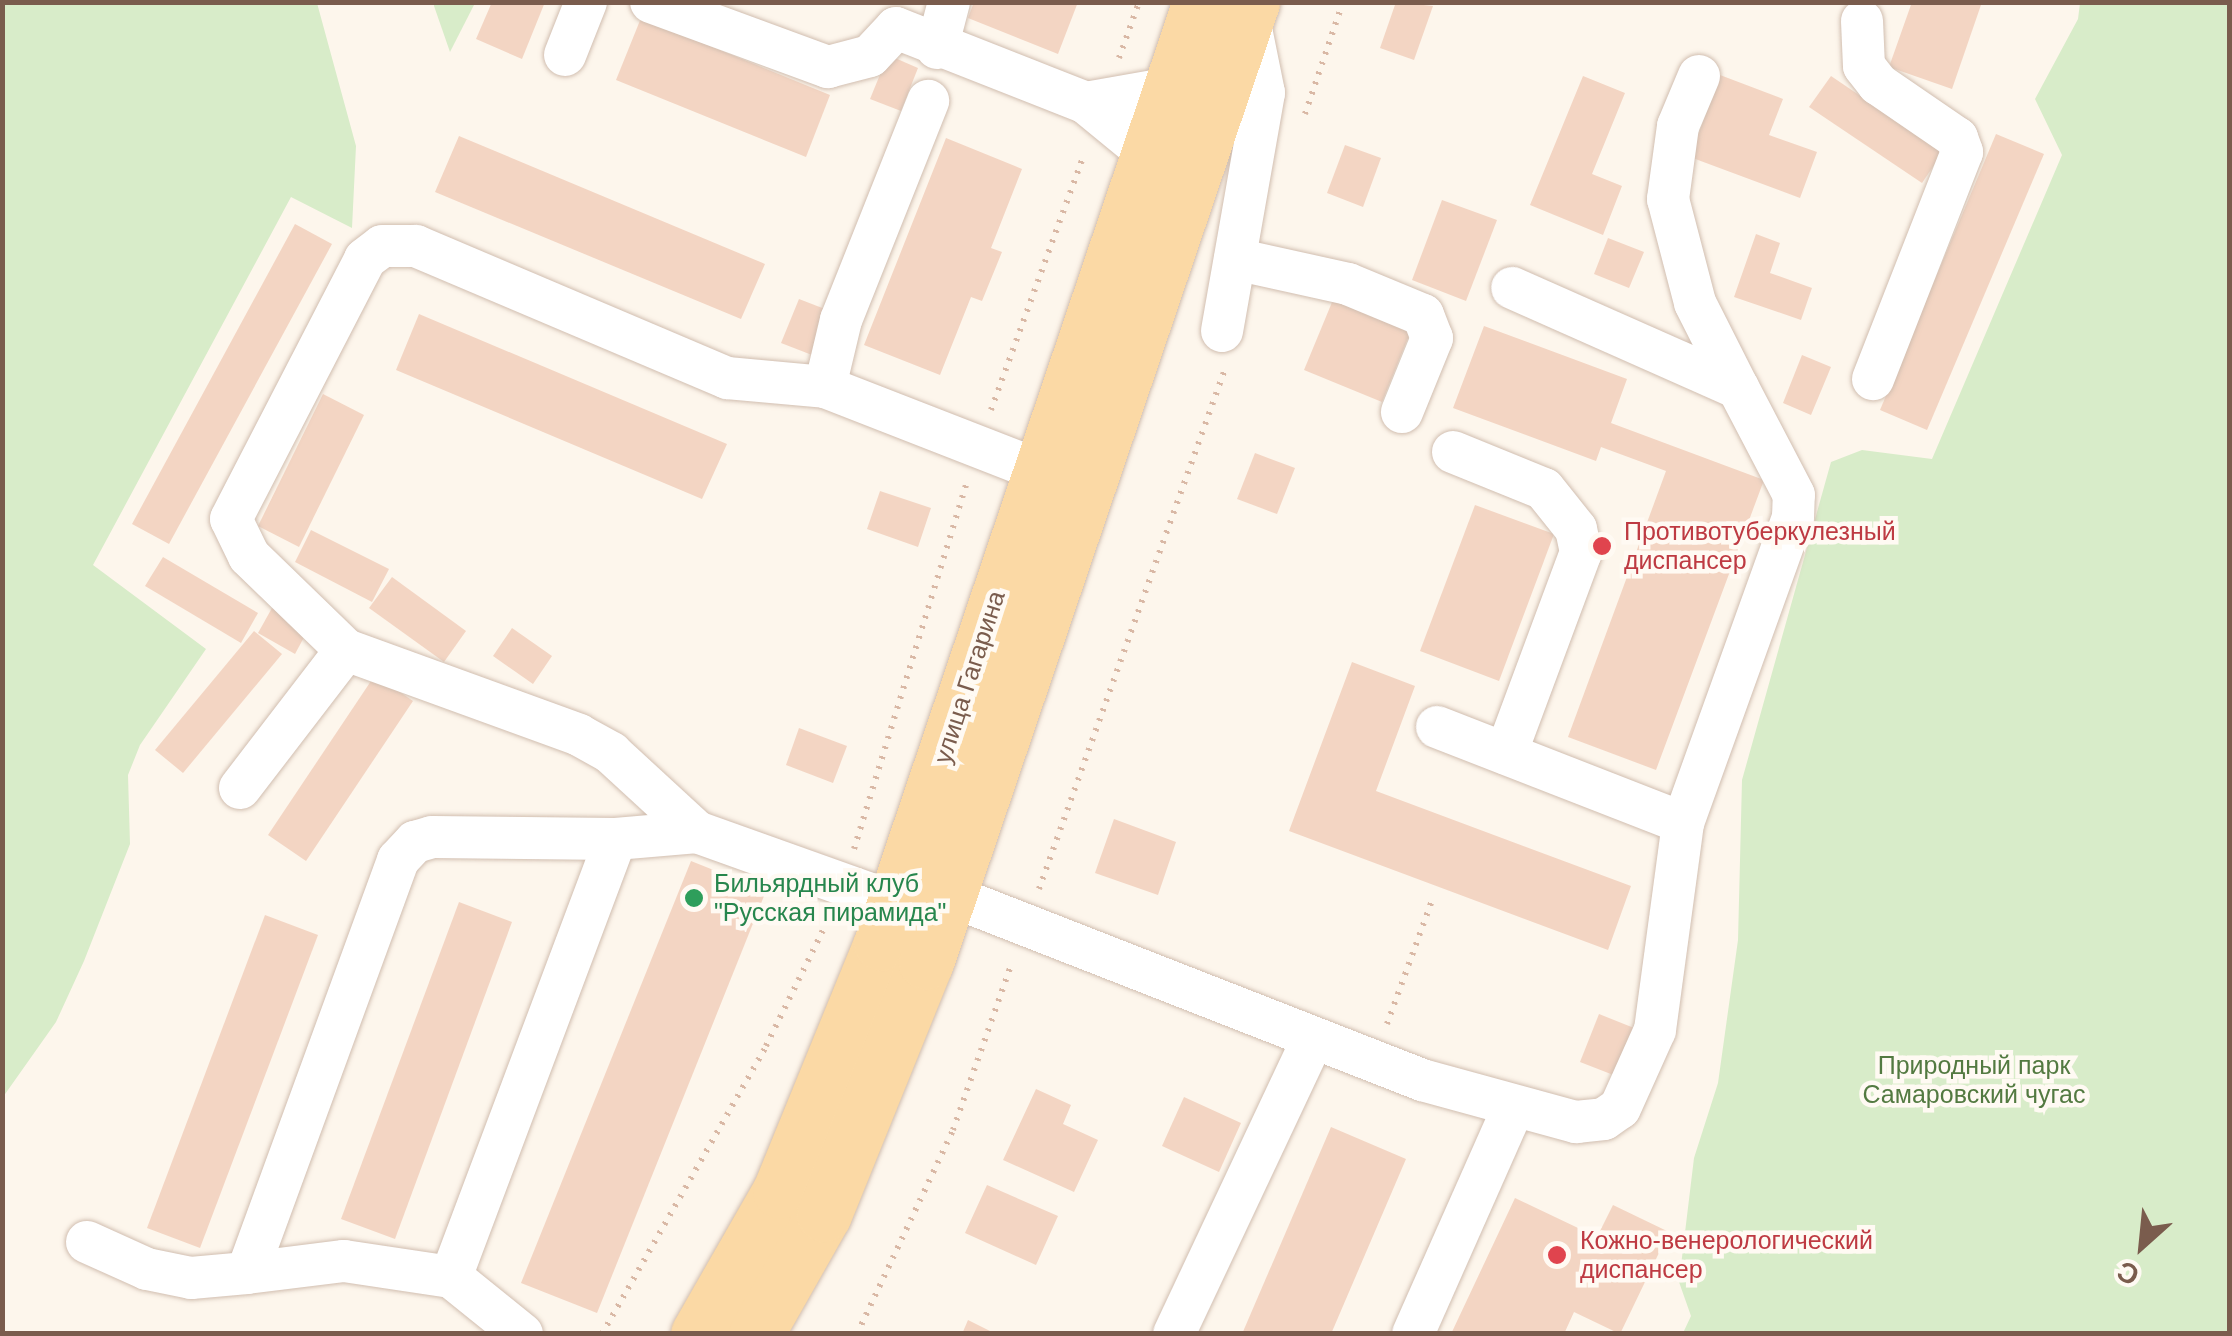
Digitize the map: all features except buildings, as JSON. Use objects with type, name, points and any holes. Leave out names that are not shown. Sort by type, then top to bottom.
[{"type":"main road","name":"улица Гагарина","points":[[698,1334],[787,1176],[915,892],[1194,97],[1233,6]]},
{"type":"main road","name":"улица Гагарина","points":[[1061,479],[1148,154],[1194,97]]},
{"type":"main road","name":"улица Гагарина","points":[[756,1334],[860,1134],[915,892]]},
{"type":"lane","points":[[565,55],[586,2]]},
{"type":"lane","points":[[651,2],[828,67],[870,56],[900,15],[936,48],[1096,106],[1148,154]]},
{"type":"lane","points":[[936,48],[949,2]]},
{"type":"lane","points":[[1225,347],[1234,259],[1264,93],[1233,6]]},
{"type":"lane","points":[[1854,22],[1864,66],[1878,84],[1957,138],[1962,152],[1873,378]]},
{"type":"lane","points":[[247,1273],[398,860],[415,842],[432,837],[616,839],[697,832],[915,892],[1373,1062],[1513,1108],[1590,1122],[1628,1098],[1660,1006],[1683,822],[1793,518],[1790,478],[1695,303],[1668,199],[1678,126],[1698,76]]},
{"type":"lane","points":[[1096,106],[1194,97]]},
{"type":"lane","points":[[824,386],[841,320],[928,101]]},
{"type":"lane","points":[[697,832],[611,754],[579,735],[346,650],[249,556],[231,519],[366,259],[382,246],[416,246],[728,378],[824,386],[1061,479]]},
{"type":"lane","points":[[1234,259],[1348,284],[1423,315],[1432,338],[1402,412]]},
{"type":"lane","points":[[1512,288],[1738,388]]},
{"type":"lane","points":[[1453,452],[1544,489],[1576,529],[1581,552],[1506,754]]},
{"type":"lane","points":[[240,788],[346,650]]},
{"type":"lane","points":[[1437,727],[1683,822]]},
{"type":"lane","points":[[451,1277],[616,839]]},
{"type":"lane","points":[[1174,1334],[1314,1039]]},
{"type":"lane","points":[[1413,1334],[1513,1108]]},
{"type":"lane","points":[[87,1242],[147,1269],[191,1278],[344,1261],[451,1277],[522,1334]]},
{"type":"path","points":[[979,447],[1096,106],[1139,2]]},
{"type":"path","points":[[1304,119],[1343,2]]},
{"type":"path","points":[[1033,905],[1225,347]]},
{"type":"path","points":[[1373,1062],[1431,904]]},
{"type":"path","points":[[857,1334],[952,1130],[1015,954]]},
{"type":"green space","points":[[3,2],[317,3],[356,146],[352,228],[291,197],[93,565],[206,649],[140,745],[128,775],[130,844],[56,1022],[3,1097]]},
{"type":"green space","points":[[475,3],[450,52],[434,6]]},
{"type":"green space","name":"Природный парк Самаровский чугас","points":[[2080,3],[2229,3],[2229,1333],[1683,1333],[1691,1316],[1679,1282],[1694,1158],[1718,1083],[1738,940],[1742,780],[1831,462],[1862,450],[1932,459],[2062,155],[2035,99],[2078,19]]},
{"type":"place","name":"Противотуберкулезный диспансер","points":[[1602,546]]},
{"type":"place","name":"Бильярдный клуб \"Русская пирамида\"","points":[[694,898]]},
{"type":"place","name":"Кожно-венерологический диспансер","points":[[1557,1255]]}]
